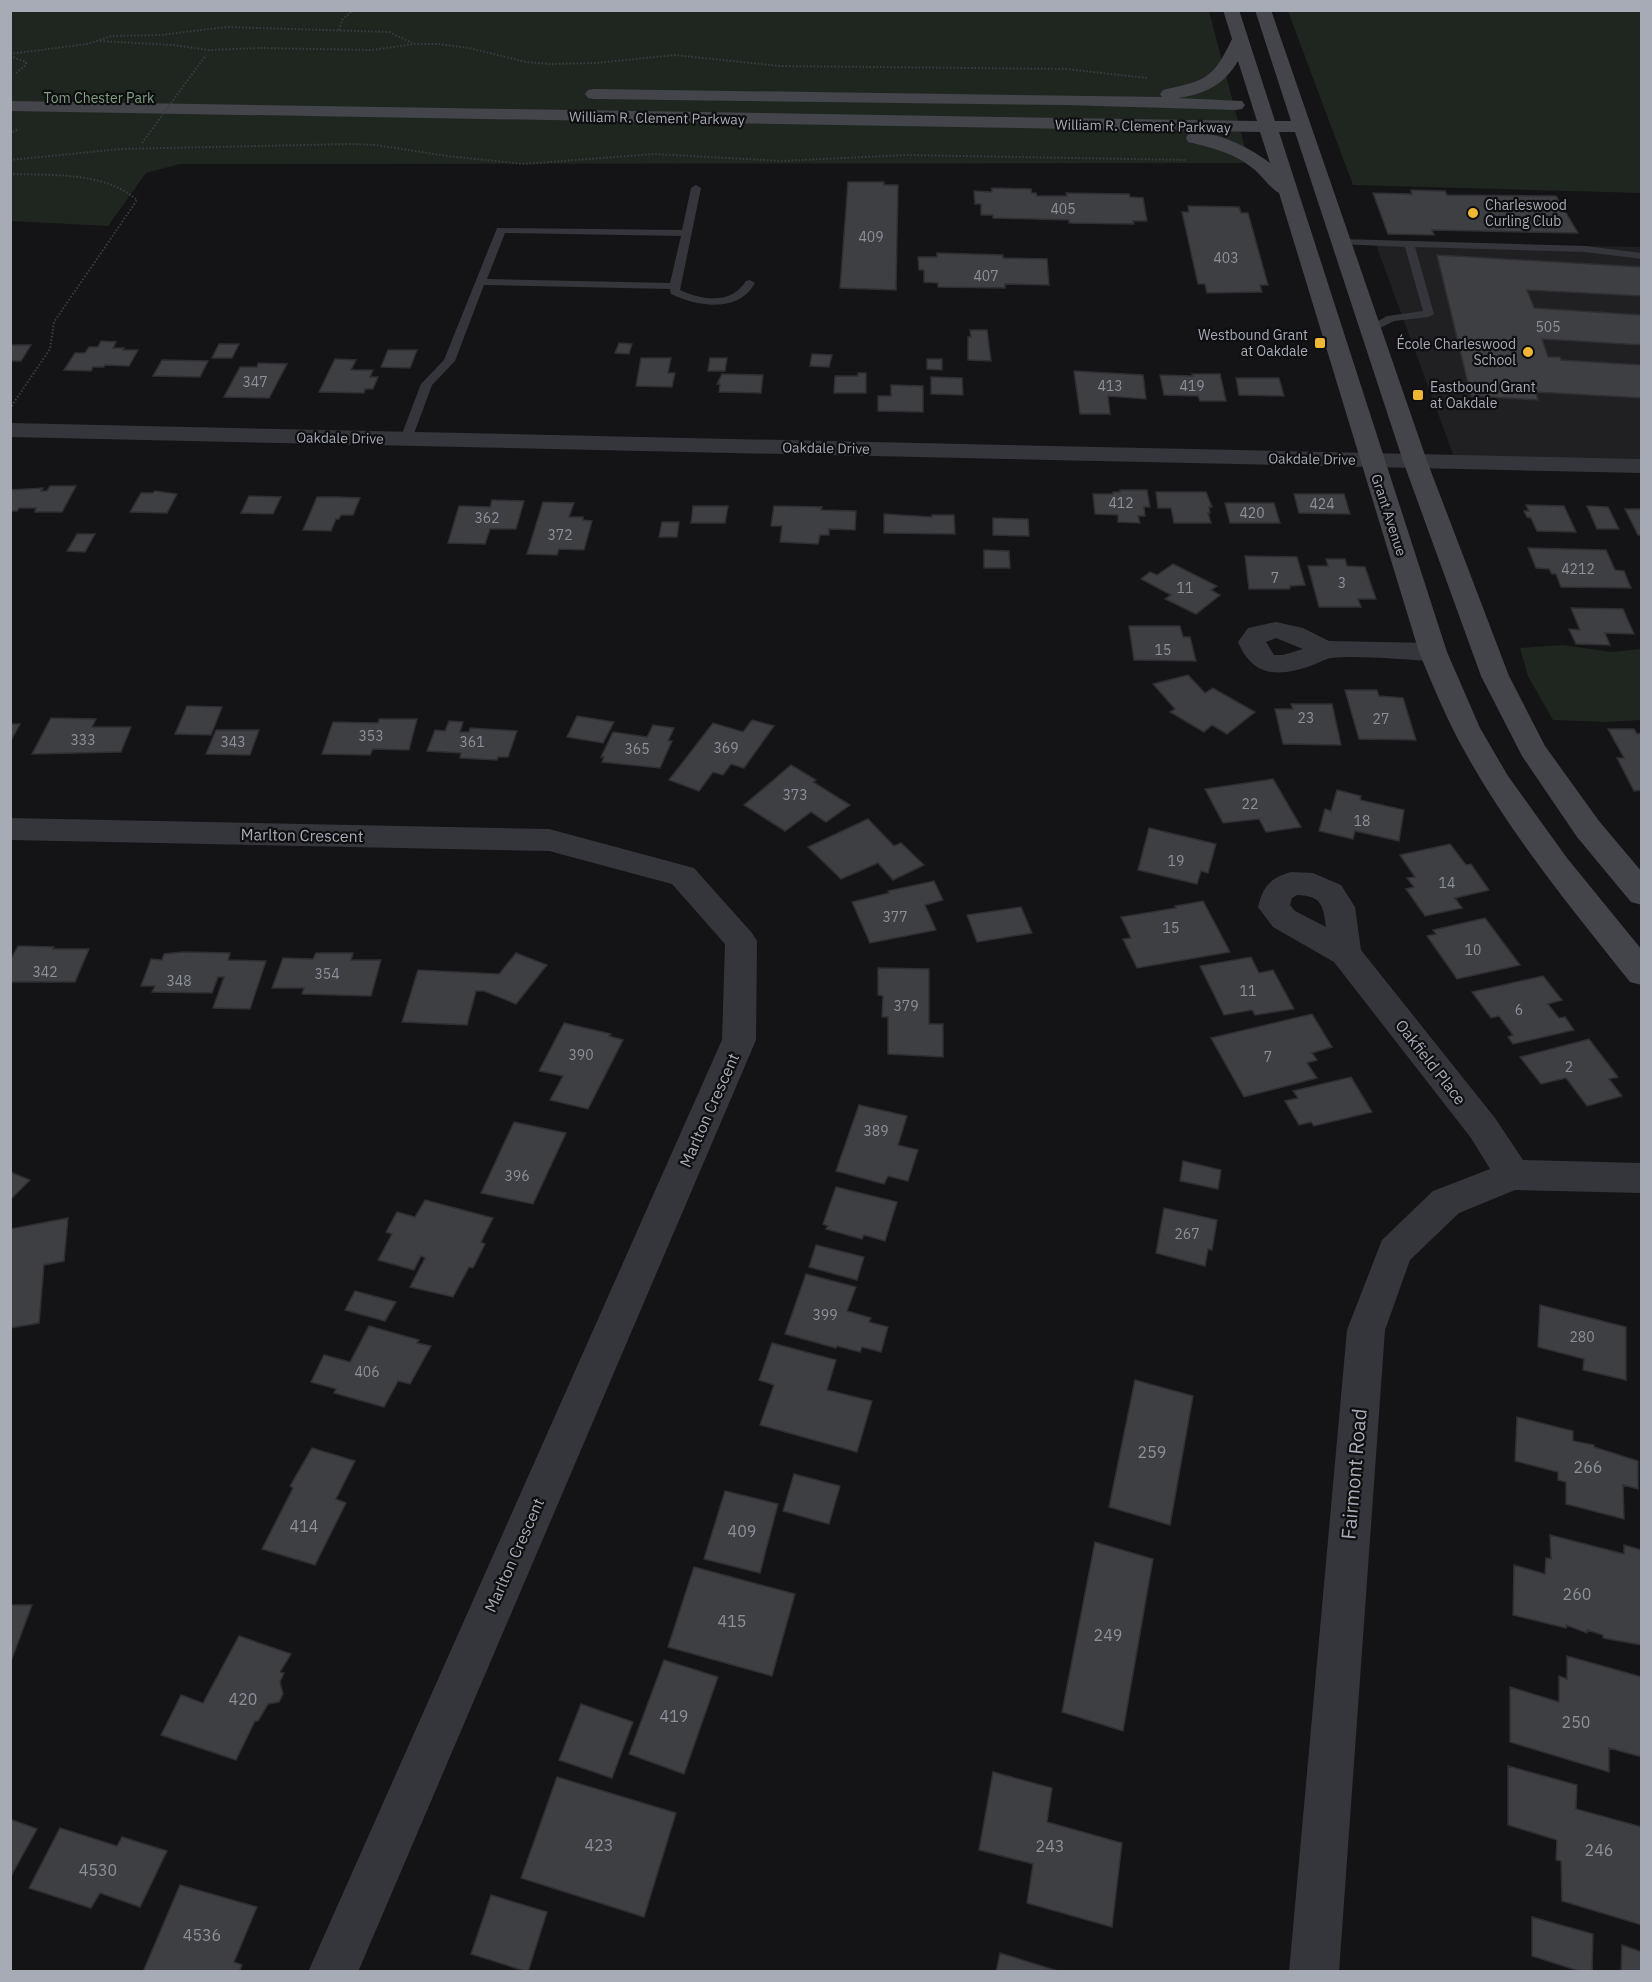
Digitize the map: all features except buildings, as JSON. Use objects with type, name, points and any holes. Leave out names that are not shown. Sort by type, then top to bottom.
[{"type":"main road","name":"Grant Avenue","points":[[1231,10],[1371,461],[1433,652],[1460,716],[1497,782],[1533,834],[1641,974]]},
{"type":"main road","points":[[1263,10],[1415,461],[1495,675],[1532,749],[1588,829],[1641,894]]},
{"type":"main road","points":[[1065,100],[1152,95],[1198,88],[1221,77],[1240,39]]},
{"type":"main road","name":"William R. Clement Parkway","points":[[579,94],[1065,100],[1295,106]]},
{"type":"main road","name":"William R. Clement Parkway","points":[[10,106],[1304,128]]},
{"type":"main road","points":[[1065,125],[1183,135],[1220,144],[1255,158],[1267,168],[1288,194]]},
{"type":"street","name":"Oakdale Drive","points":[[10,430],[1641,466]]},
{"type":"street","points":[[1325,649],[1433,652]]},
{"type":"street","name":"Marlton Crescent","points":[[10,829],[549,840],[683,876],[741,941],[739,1040],[333,1971]]},
{"type":"street","name":"Oakfield Place","points":[[1345,953],[1483,1128],[1512,1175]]},
{"type":"street","name":"Fairmont Road","points":[[1314,1971],[1366,1330],[1395,1251],[1446,1203],[1512,1175],[1641,1178]]},
{"type":"lane","points":[[696,188],[675,292],[685,298],[700,301],[731,300],[742,295],[750,283]]},
{"type":"lane","points":[[406,439],[427,384],[449,361],[501,231],[687,233]]},
{"type":"lane","points":[[1342,242],[1585,249],[1641,256]]},
{"type":"lane","points":[[1372,329],[1391,318],[1429,314],[1409,243]]},
{"type":"lane","points":[[480,282],[675,286]]},
{"type":"path","points":[[339,30],[342,20],[352,10]]},
{"type":"path","points":[[100,41],[112,36],[161,35],[226,27],[389,32],[413,44]]},
{"type":"path","points":[[10,55],[100,41],[173,45],[209,50],[259,48],[372,50],[413,44],[456,46],[526,62],[550,64],[606,62],[674,55],[780,66],[1066,69],[1148,78]]},
{"type":"path","points":[[140,148],[209,50]]},
{"type":"path","points":[[10,55],[26,62],[26,65],[16,74]]},
{"type":"path","points":[[10,160],[140,148],[366,145],[524,164],[654,154],[782,161],[907,155],[1188,159]]},
{"type":"path","points":[[10,174],[74,178],[117,187],[130,193],[136,201],[133,209],[54,322],[50,349],[10,407]]},
{"type":"shaded area","name":"École Charleswood School","points":[[1375,242],[1641,247],[1641,459],[1454,457]]},
{"type":"green space","name":"Tom Chester Park","points":[[10,11],[1209,11],[1249,163],[180,164],[146,173],[108,226],[11,221]]},
{"type":"green space","points":[[1288,11],[1641,11],[1641,193],[1353,185]]},
{"type":"green space","points":[[1563,645],[1612,652],[1641,649],[1641,720],[1607,722],[1553,720],[1528,676],[1520,648]]},
{"type":"place","name":"Charleswood Curling Club","points":[[1473,213]]},
{"type":"place","name":"Westbound Grant at Oakdale","points":[[1320,343]]},
{"type":"place","name":"École Charleswood School","points":[[1528,352]]},
{"type":"place","name":"Eastbound Grant at Oakdale","points":[[1418,395]]}]
